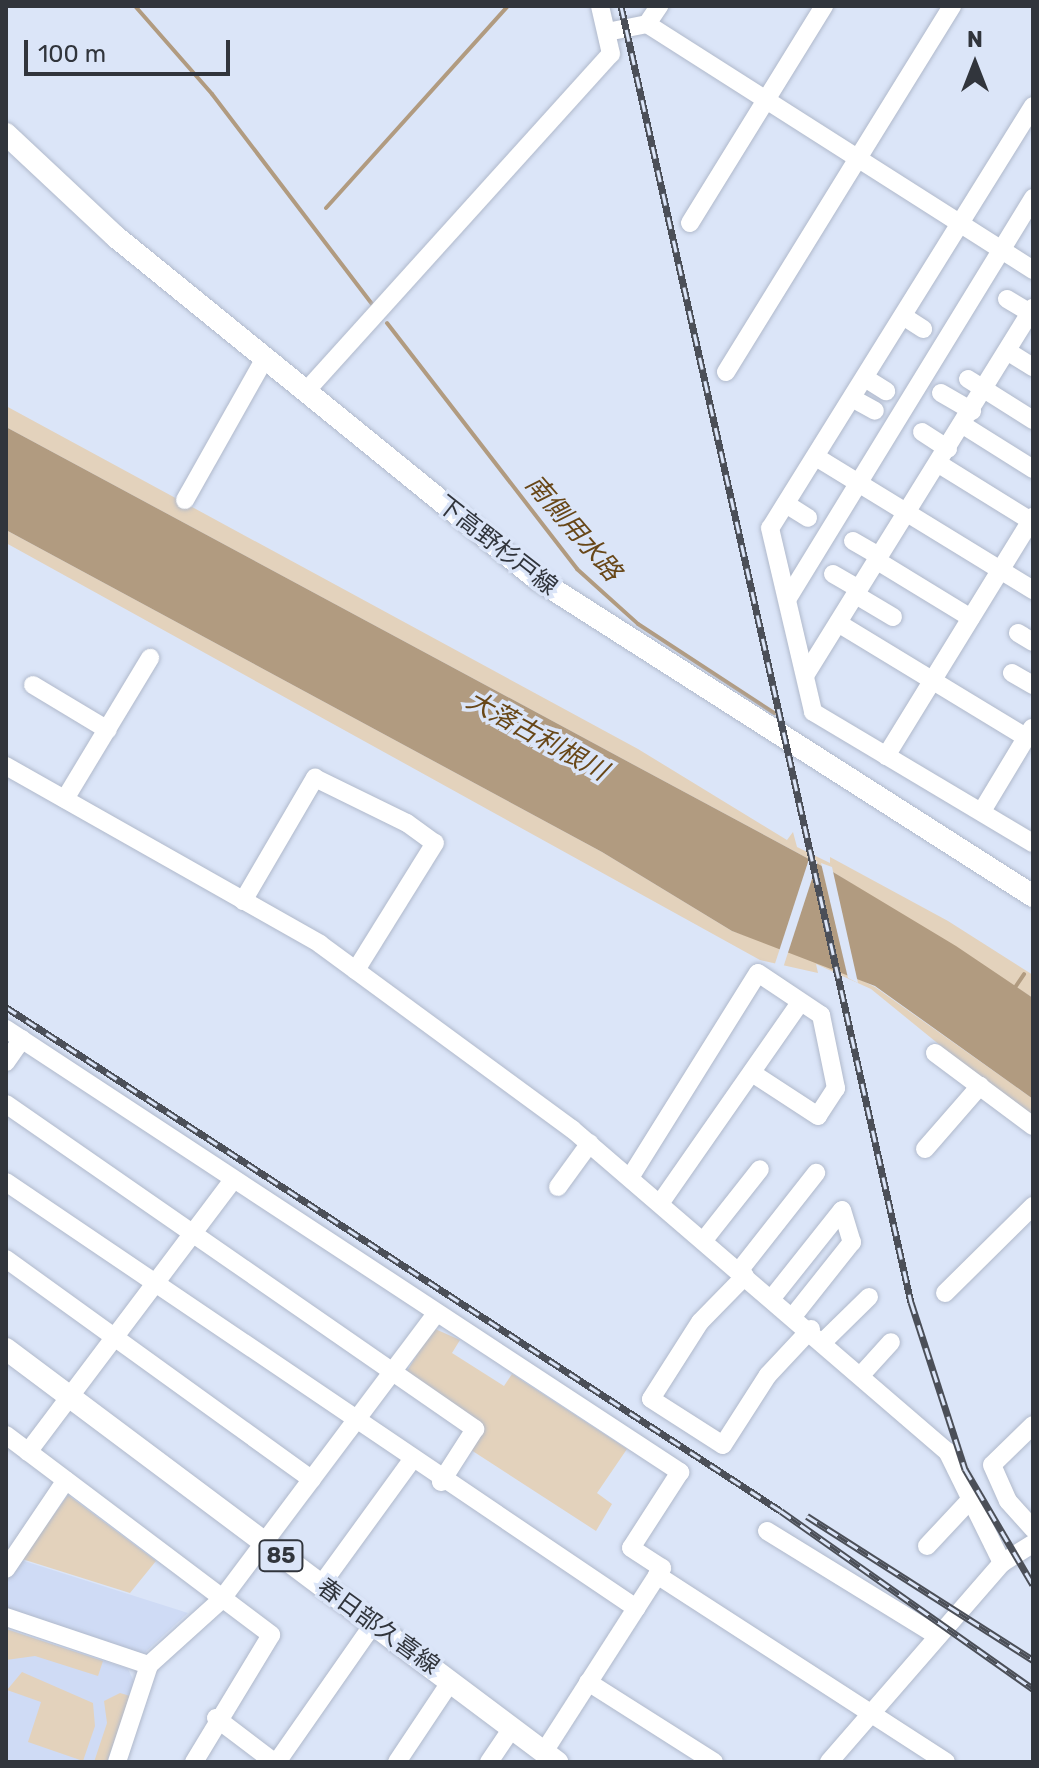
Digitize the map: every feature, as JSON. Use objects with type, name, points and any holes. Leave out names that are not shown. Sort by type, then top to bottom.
[{"type":"main road","name":"下高野杉戸線","points":[[6,134],[80,207],[570,603],[1033,896]]},
{"type":"main road","name":"春日部久喜線","points":[[6,1349],[550,1757]]},
{"type":"street","points":[[307,390],[611,54],[600,6]]},
{"type":"street","points":[[651,30],[659,6]]},
{"type":"street","points":[[690,223],[824,6]]},
{"type":"street","points":[[726,372],[861,164],[952,6]]},
{"type":"street","points":[[607,32],[651,30],[764,104],[1033,270]]},
{"type":"street","points":[[1033,106],[770,528],[813,712],[1033,843]]},
{"type":"street","points":[[788,598],[1033,198]]},
{"type":"street","points":[[806,674],[1032,311],[1007,299]]},
{"type":"street","points":[[903,316],[923,329]]},
{"type":"street","points":[[1007,351],[1033,367]]},
{"type":"street","points":[[185,500],[265,358]]},
{"type":"street","points":[[865,378],[886,391]]},
{"type":"street","points":[[968,379],[1033,420]]},
{"type":"street","points":[[941,393],[967,418],[1033,469]]},
{"type":"street","points":[[852,398],[875,411]]},
{"type":"street","points":[[886,756],[1032,519],[944,456],[922,432]]},
{"type":"street","points":[[816,457],[1033,590]]},
{"type":"street","points":[[786,504],[808,518]]},
{"type":"street","points":[[853,541],[971,618]]},
{"type":"street","points":[[1016,545],[1033,555]]},
{"type":"street","points":[[833,574],[893,617]]},
{"type":"street","points":[[838,623],[1029,739],[982,811]]},
{"type":"street","points":[[65,799],[150,658]]},
{"type":"street","points":[[1012,673],[1033,685]]},
{"type":"street","points":[[33,685],[108,730]]},
{"type":"street","points":[[6,766],[243,901],[356,970],[590,1143],[818,1335],[947,1451],[1002,1563]]},
{"type":"street","points":[[243,901],[315,778],[407,823],[435,843],[356,970]]},
{"type":"street","points":[[631,1176],[758,973],[821,1015],[836,1088],[818,1116],[755,1075]]},
{"type":"street","points":[[661,1202],[755,1075],[800,1003]]},
{"type":"street","points":[[6,1062],[14,1034],[435,1315],[680,1472],[631,1548],[662,1568],[588,1682],[550,1757]]},
{"type":"street","points":[[935,1053],[1033,1126]]},
{"type":"street","points":[[925,1149],[980,1086]]},
{"type":"street","points":[[6,1104],[475,1429],[441,1482]]},
{"type":"street","points":[[558,1187],[590,1143]]},
{"type":"street","points":[[704,1240],[760,1169]]},
{"type":"street","points":[[816,1173],[742,1273],[700,1322],[651,1399],[723,1445],[768,1375],[869,1297]]},
{"type":"street","points":[[28,1452],[232,1181]]},
{"type":"street","points":[[6,1182],[441,1482],[636,1608]]},
{"type":"street","points":[[945,1293],[1033,1206]]},
{"type":"street","points":[[772,1298],[842,1210],[852,1242],[794,1315]]},
{"type":"street","points":[[6,1259],[312,1480]]},
{"type":"street","points":[[117,1762],[149,1665],[221,1600],[435,1315]]},
{"type":"street","points":[[862,1374],[891,1342]]},
{"type":"street","points":[[1033,1425],[992,1465],[1008,1501],[1033,1529]]},
{"type":"street","points":[[8,1442],[28,1452],[271,1635],[216,1718],[194,1762]]},
{"type":"street","points":[[321,1585],[411,1461]]},
{"type":"street","points":[[6,1569],[66,1480]]},
{"type":"street","points":[[927,1546],[970,1500]]},
{"type":"street","points":[[767,1531],[936,1635]]},
{"type":"street","points":[[829,1762],[936,1635],[1002,1563],[1033,1544]]},
{"type":"street","points":[[657,1575],[946,1762]]},
{"type":"street","points":[[6,1617],[149,1665]]},
{"type":"street","points":[[216,1718],[269,1760],[374,1623]]},
{"type":"street","points":[[397,1762],[451,1681]]},
{"type":"street","points":[[588,1682],[714,1762]]},
{"type":"street","points":[[489,1762],[512,1728]]},
{"type":"shaded area","points":[[6,406],[638,749],[787,840],[793,832],[797,847],[830,863],[830,857],[948,921],[1033,975],[1033,998],[833,872],[6,427]]},
{"type":"shaded area","points":[[6,530],[602,852],[732,931],[827,963],[875,987],[1033,1099],[1033,1121],[871,989],[816,964],[818,973],[760,960],[6,543]]},
{"type":"shaded area","points":[[433,1328],[460,1340],[452,1353],[504,1386],[512,1374],[627,1449],[597,1493],[612,1504],[596,1531],[468,1448],[481,1425],[406,1373]]},
{"type":"shaded area","points":[[68,1495],[156,1561],[130,1593],[22,1559]]},
{"type":"shaded area","points":[[21,1560],[188,1613],[143,1654],[6,1609],[6,1583]]},
{"type":"shaded area","points":[[6,1629],[128,1669],[134,1682],[107,1762],[6,1762]]},
{"type":"shaded area","points":[[6,1629],[103,1661],[98,1676],[35,1656],[6,1660]]},
{"type":"shaded area","points":[[22,1672],[93,1703],[95,1726],[83,1761],[28,1742],[41,1702],[7,1690]]},
{"type":"shaded area","points":[[120,1693],[130,1696],[107,1762],[94,1762],[107,1723],[104,1701]]},
{"type":"water","name":"大落古利根川","points":[[6,427],[833,872],[956,946],[1033,998],[1033,1099],[875,986],[732,931],[602,852],[6,530]]},
{"type":"pier","points":[[809,859],[818,862],[782,972],[773,969]]},
{"type":"pier","points":[[821,863],[832,867],[858,983],[848,978]]},
{"type":"waterway","name":"南側用水路","points":[[135,6],[212,94],[372,304]]},
{"type":"waterway","points":[[326,208],[508,6]]},
{"type":"waterway","name":"南側用水路","points":[[387,323],[577,569],[638,624],[774,713]]},
{"type":"waterway","points":[[1014,989],[1024,974]]},
{"type":"railway","points":[[621,6],[911,1302],[965,1469],[1033,1585]]},
{"type":"railway","points":[[6,1007],[781,1511],[1033,1689]]},
{"type":"railway","points":[[807,1516],[1033,1660]]}]
